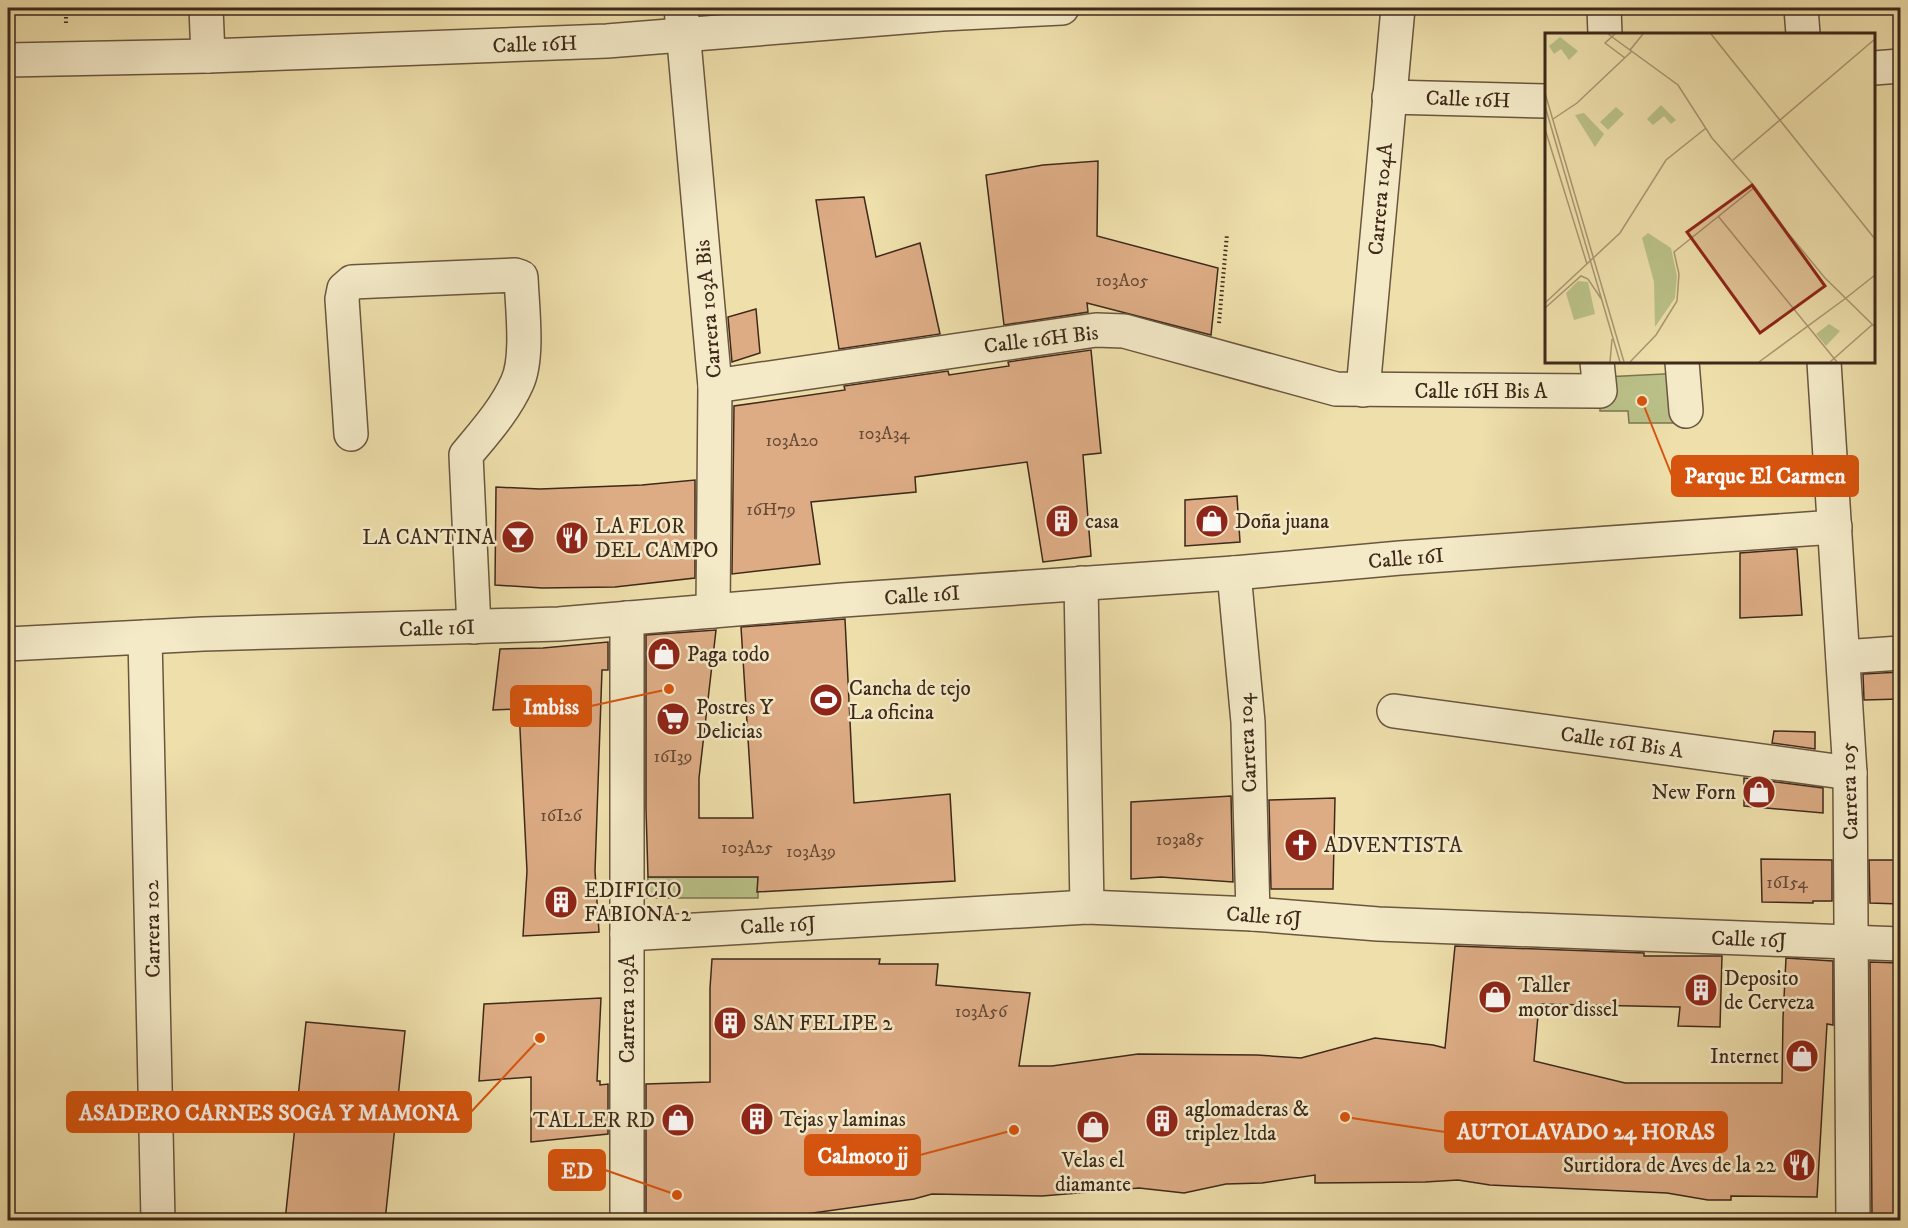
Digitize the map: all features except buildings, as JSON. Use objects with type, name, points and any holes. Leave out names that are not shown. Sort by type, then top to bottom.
[{"type":"street","points":[[206,8],[208,56]]},
{"type":"street","name":"Calle 16H","points":[[8,60],[208,56],[607,41],[682,21],[942,10],[1062,8]]},
{"type":"street","name":"Carrera 104A","points":[[1363,390],[1398,8]]},
{"type":"street","points":[[1604,8],[1605,33]]},
{"type":"street","points":[[1801,8],[1803,33]]},
{"type":"street","name":"Carrera 103A Bis","points":[[682,21],[715,386],[713,611]]},
{"type":"street","points":[[1875,68],[1900,66]]},
{"type":"street","name":"Calle 16H","points":[[1389,97],[1545,101]]},
{"type":"street","points":[[351,434],[342,299],[344,289],[352,282],[515,275],[521,277],[523,355],[518,382],[495,420],[466,455],[474,627]]},
{"type":"street","name":"Calle 16H Bis","points":[[715,386],[1096,330],[1124,331],[1336,389],[1363,390]]},
{"type":"street","points":[[1682,363],[1686,411]]},
{"type":"street","name":"Carrera 105","points":[[1824,363],[1850,773],[1853,1221]]},
{"type":"street","name":"Calle 16H Bis A","points":[[1363,390],[1598,376]]},
{"type":"street","name":"Calle 16I","points":[[8,644],[145,637],[559,624],[1835,526]]},
{"type":"street","name":"Carrera 104","points":[[1234,573],[1248,722],[1253,914]]},
{"type":"street","points":[[1081,583],[1086,907]]},
{"type":"street","name":"Carrera 103A","points":[[627,618],[627,1221]]},
{"type":"street","name":"Carrera 102","points":[[145,637],[158,1221]]},
{"type":"street","points":[[1843,657],[1900,653]]},
{"type":"street","name":"Calle 16I Bis A","points":[[1394,711],[1850,773]]},
{"type":"street","name":"Calle 16J","points":[[627,934],[1086,907],[1253,914],[1390,924],[1900,944]]},
{"type":"path","points":[[1215,356],[1227,234]]},
{"type":"green space","points":[[1683,373],[1686,423],[1629,423],[1628,411],[1600,411],[1600,391],[1604,377]]},
{"type":"green space","points":[[648,877],[758,877],[758,898],[647,898]]},
{"type":"place","name":"Parque El Carmen","points":[[1642,401]]},
{"type":"place","name":"casa","points":[[1062,521]]},
{"type":"place","name":"Doña juana","points":[[1212,521]]},
{"type":"place","name":"LA CANTINA","points":[[518,537]]},
{"type":"place","name":"LA FLOR DEL CAMPO","points":[[572,538]]},
{"type":"place","name":"Paga todo","points":[[664,654]]},
{"type":"place","name":"Imbiss","points":[[669,689]]},
{"type":"place","name":"Cancha de tejo La oficina","points":[[826,700]]},
{"type":"place","name":"Postres Y Delicias","points":[[673,719]]},
{"type":"place","name":"New Forn","points":[[1759,792]]},
{"type":"place","name":"ADVENTISTA","points":[[1301,845]]},
{"type":"place","name":"EDIFICIO FABIONA 2","points":[[561,902]]},
{"type":"place","name":"Deposito de Cerveza","points":[[1701,990]]},
{"type":"place","name":"Taller motor dissel","points":[[1495,997]]},
{"type":"place","name":"SAN FELIPE 2","points":[[730,1023]]},
{"type":"place","name":"ASADERO CARNES SOGA Y MAMONA","points":[[540,1038]]},
{"type":"place","name":"Internet","points":[[1802,1056]]},
{"type":"place","name":"AUTOLAVADO 24 HORAS","points":[[1345,1117]]},
{"type":"place","name":"Tejas y laminas","points":[[757,1119]]},
{"type":"place","name":"TALLER RD","points":[[678,1120]]},
{"type":"place","name":"aglomaderas & triplez ltda","points":[[1162,1121]]},
{"type":"place","name":"Velas el diamante","points":[[1093,1127]]},
{"type":"place","name":"Calmoto jj","points":[[1014,1130]]},
{"type":"place","name":"Surtidora de Aves de la 22","points":[[1799,1165]]},
{"type":"place","name":"ED","points":[[677,1195]]}]
